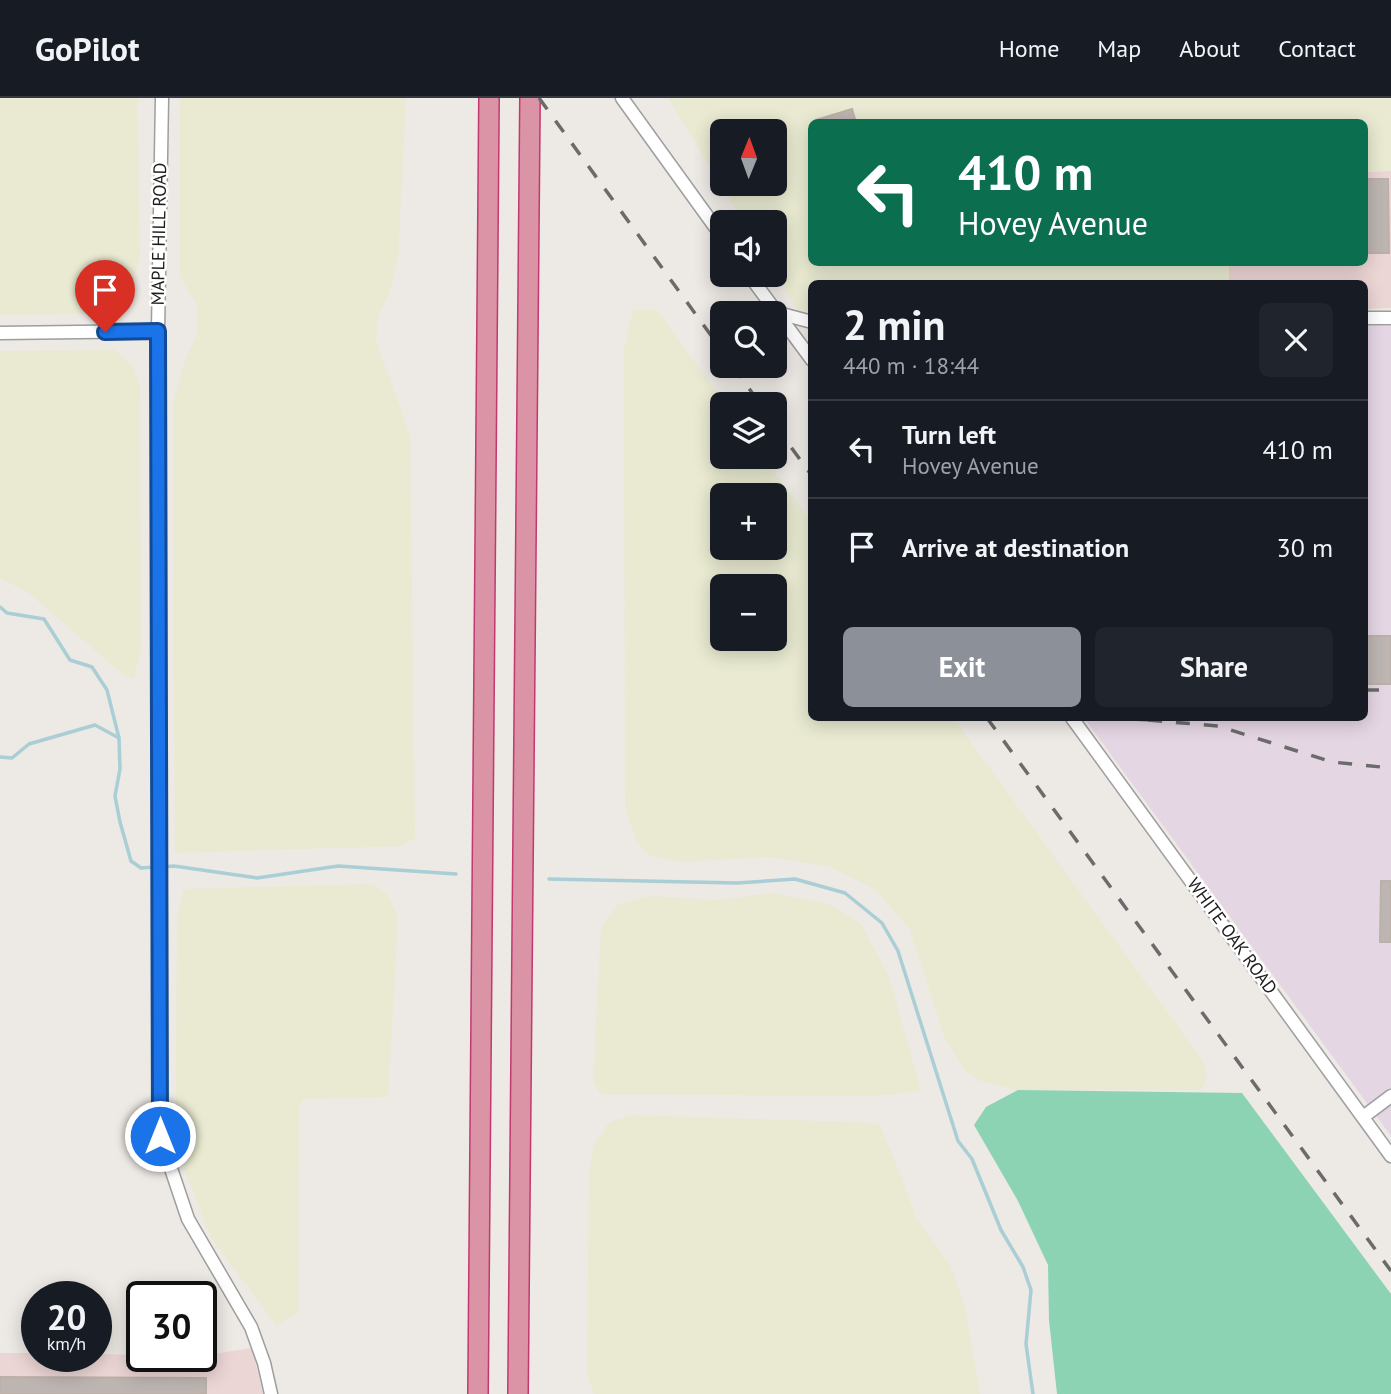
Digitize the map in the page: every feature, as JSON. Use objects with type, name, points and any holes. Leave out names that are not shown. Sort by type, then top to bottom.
[{"type":"highway","points":[[478,1394],[489,98]]},
{"type":"highway","points":[[518,1394],[530,98]]},
{"type":"street","name":"MAPLE HILL ROAD","points":[[162,98],[158,331],[160,1136],[188,1219],[251,1327],[264,1363],[271,1394]]},
{"type":"street","points":[[622,98],[710,220]]},
{"type":"street","points":[[787,316],[808,321]]},
{"type":"street","points":[[1368,318],[1391,318]]},
{"type":"street","points":[[787,323],[807,344]]},
{"type":"street","points":[[0,333],[158,331]]},
{"type":"street","name":"WHITE OAK ROAD","points":[[1074,721],[1391,1156]]},
{"type":"street","points":[[1363,1117],[1391,1096]]},
{"type":"shaded area","points":[[1391,171],[1391,308],[1368,309],[1368,280],[1229,280],[1229,266],[1368,266],[1368,172]]},
{"type":"shaded area","points":[[1368,326],[1391,326],[1391,1136],[1086,721],[1368,721]]},
{"type":"shaded area","points":[[252,1348],[263,1394],[0,1394],[0,1353],[21,1353],[21,1372],[112,1372],[112,1354],[126,1355],[126,1372],[217,1372],[217,1353]]},
{"type":"green space","points":[[0,98],[137,98],[140,257],[130,288],[116,303],[94,314],[0,315]]},
{"type":"green space","points":[[180,98],[406,98],[398,258],[390,292],[378,315],[376,340],[410,436],[415,838],[402,846],[175,853],[173,404],[186,358],[197,334],[197,304],[180,277]]},
{"type":"green space","points":[[668,98],[1391,98],[1391,171],[1368,172],[1368,119],[808,119],[808,266],[1229,266],[1229,280],[808,280],[808,310],[800,313],[784,287],[787,287],[787,210],[737,210],[728,196],[788,196],[788,119],[710,119],[710,167]]},
{"type":"green space","points":[[633,310],[657,310],[716,392],[710,392],[710,469],[772,469],[782,483],[710,483],[710,560],[787,560],[787,489],[808,518],[808,721],[955,721],[1203,1061],[1207,1078],[1202,1090],[1018,1090],[980,1081],[965,1071],[945,1038],[910,930],[876,890],[828,866],[770,857],[680,862],[649,856],[635,838],[625,806],[624,350]]},
{"type":"green space","points":[[114,350],[133,366],[140,387],[141,648],[134,678],[125,676],[29,593],[0,578],[0,351]]},
{"type":"green space","points":[[372,884],[386,893],[398,916],[388,1097],[303,1099],[299,1107],[298,1313],[276,1325],[210,1236],[184,1168],[176,1111],[177,917],[184,889]]},
{"type":"green space","points":[[773,893],[829,904],[861,924],[889,977],[921,1091],[875,1096],[600,1094],[593,1081],[601,928],[618,904],[649,896],[716,900]]},
{"type":"green space","points":[[1018,1090],[1242,1093],[1391,1294],[1391,1394],[1057,1394],[1049,1320],[1048,1265],[1018,1201],[974,1125],[986,1107]]},
{"type":"green space","points":[[631,1115],[878,1123],[916,1218],[950,1265],[964,1303],[980,1394],[594,1394],[587,1373],[589,1171],[594,1145],[609,1123]]},
{"type":"building","points":[[852,109],[855,119],[819,119]]},
{"type":"building","points":[[1368,179],[1388,179],[1389,253],[1368,253]]},
{"type":"building","points":[[1368,636],[1391,636],[1391,684],[1368,684]]},
{"type":"building","points":[[1381,881],[1391,881],[1391,942],[1380,942]]},
{"type":"building","points":[[0,1377],[206,1378],[206,1394],[0,1394]]},
{"type":"waterway","points":[[0,607],[7,613],[44,619],[70,660],[92,667],[107,690],[119,738],[120,769],[115,796],[120,822],[131,861],[141,868],[155,867]]},
{"type":"waterway","points":[[0,757],[12,758],[29,744],[95,725],[119,738]]},
{"type":"waterway","points":[[163,867],[174,866],[257,878],[338,866],[456,874]]},
{"type":"waterway","points":[[549,879],[737,883],[795,879],[845,893],[882,923],[898,951],[958,1141],[972,1159],[1001,1230],[1023,1267],[1031,1290],[1026,1344],[1033,1394]]},
{"type":"railway","points":[[539,98],[710,334]]},
{"type":"railway","points":[[742,378],[751,392]]},
{"type":"railway","points":[[787,442],[808,470]]},
{"type":"railway","points":[[1368,690],[1391,690]]},
{"type":"railway","points":[[989,721],[1391,1271]]},
{"type":"railway","points":[[1160,721],[1218,726],[1332,762],[1391,768]]},
{"type":"route","points":[[105,332],[158,331],[160,1136]]}]
